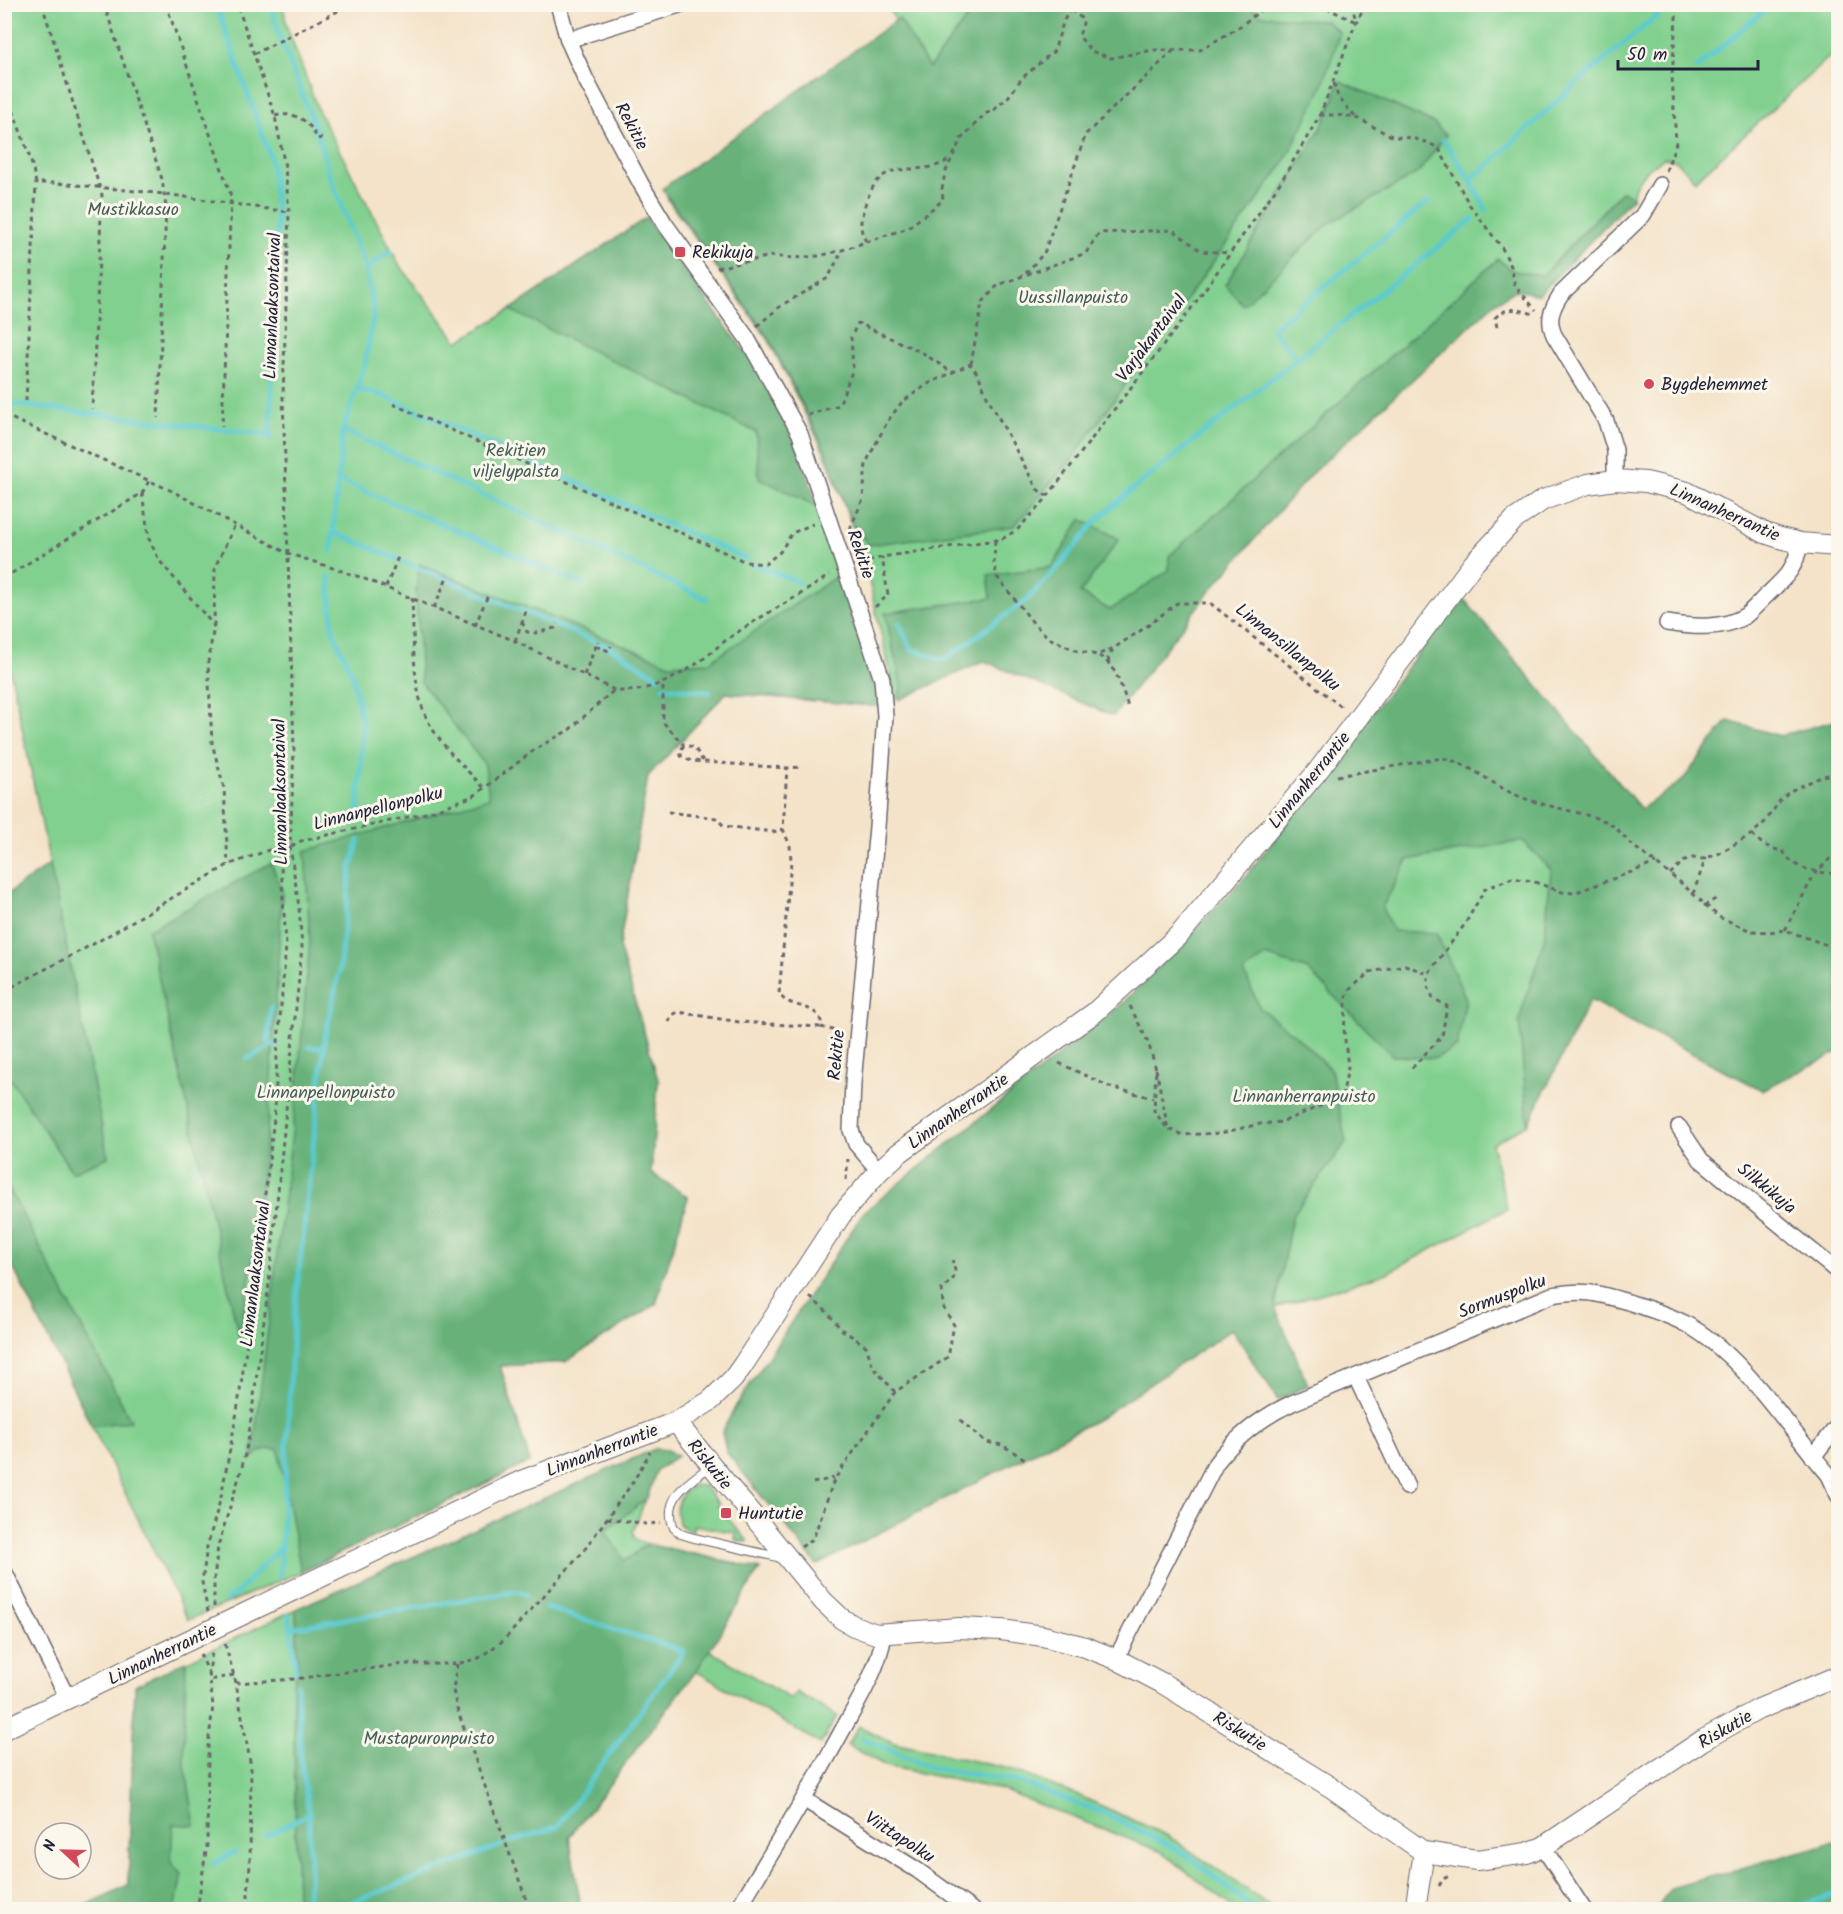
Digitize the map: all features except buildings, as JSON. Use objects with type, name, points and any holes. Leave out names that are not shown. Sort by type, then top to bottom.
[{"type":"street","name":"Rekitie","points":[[558,4],[568,40],[586,80],[641,184],[665,224],[747,338],[800,434],[882,679],[885,716],[878,827],[857,1036],[851,1130]]},
{"type":"street","points":[[568,40],[682,4]]},
{"type":"street","points":[[1615,480],[1615,450],[1606,421],[1554,335],[1550,319],[1561,294],[1643,215],[1660,185]]},
{"type":"street","name":"Linnanherrantie","points":[[4,1729],[521,1481],[676,1422],[710,1401],[733,1379],[844,1211],[879,1172],[899,1153],[1094,1013],[1180,934],[1317,772],[1473,564],[1503,529],[1543,500],[1588,484],[1615,480],[1646,482],[1687,492],[1764,533],[1800,543],[1839,546]]},
{"type":"street","points":[[1667,623],[1696,628],[1734,621],[1746,615],[1790,572],[1798,556],[1800,543]]},
{"type":"street","name":"Silkkikuja","points":[[1679,1127],[1701,1160],[1839,1272]]},
{"type":"street","points":[[851,1130],[856,1144],[879,1172]]},
{"type":"street","name":"Sormuspolku","points":[[1116,1659],[1211,1472],[1224,1453],[1260,1420],[1274,1411],[1542,1298],[1572,1291],[1595,1293],[1647,1308],[1684,1323],[1713,1342],[1741,1369],[1829,1475],[1839,1495]]},
{"type":"street","points":[[1356,1377],[1407,1487]]},
{"type":"street","name":"Riskutie","points":[[676,1422],[711,1466],[794,1554],[823,1601],[842,1619],[868,1632],[884,1635],[959,1628],[1001,1630],[1042,1636],[1085,1647],[1116,1659],[1162,1683],[1332,1788],[1424,1852],[1477,1860],[1527,1853],[1543,1847],[1703,1740],[1760,1709],[1839,1676]]},
{"type":"street","points":[[1813,1457],[1839,1425]]},
{"type":"street","points":[[4,1571],[68,1699]]},
{"type":"street","points":[[737,1910],[805,1800],[872,1674],[882,1650],[884,1635]]},
{"type":"street","name":"Viittapolku","points":[[805,1800],[917,1870],[972,1910]]},
{"type":"street","points":[[1543,1847],[1584,1910]]},
{"type":"street","points":[[1415,1910],[1424,1852]]},
{"type":"lane","points":[[711,1466],[677,1494],[670,1512],[675,1530],[681,1534],[794,1554]]},
{"type":"path","points":[[42,4],[102,195],[92,409]]},
{"type":"path","points":[[104,4],[165,194],[158,418]]},
{"type":"path","points":[[166,4],[231,196],[222,426]]},
{"type":"path","name":"Linnanlaaksontaival","points":[[214,1615],[214,1578],[218,1546],[248,1441],[269,1283],[302,947],[290,847],[294,749],[283,396],[289,212],[285,167],[275,116],[237,4]]},
{"type":"path","points":[[702,273],[771,256],[794,258],[842,250],[866,240],[908,228],[943,200],[944,181],[951,159],[967,131],[985,114],[994,110],[1009,96],[1022,78],[1054,51],[1064,20],[1074,4]]},
{"type":"path","points":[[1071,10],[1084,20],[1079,36],[1091,51],[1111,58],[1153,50],[1200,50],[1239,27],[1269,4]]},
{"type":"path","points":[[1318,4],[1356,22]]},
{"type":"path","points":[[1351,4],[1356,22]]},
{"type":"path","name":"Varjakantaival","points":[[856,564],[882,557],[995,542],[1018,529],[1048,496],[1188,313],[1282,180],[1320,115],[1356,22],[1366,4]]},
{"type":"path","points":[[1660,185],[1676,143],[1672,76],[1677,4]]},
{"type":"path","points":[[254,54],[342,9]]},
{"type":"path","points":[[1024,276],[1044,253],[1086,134],[1173,50]]},
{"type":"path","points":[[1334,82],[1338,97],[1357,118]]},
{"type":"path","points":[[4,85],[31,161],[36,183],[26,401]]},
{"type":"path","points":[[275,116],[291,114],[299,117],[310,127],[317,139],[322,138]]},
{"type":"path","points":[[1320,115],[1357,118],[1385,133],[1429,143],[1439,149],[1469,204],[1502,248],[1511,266],[1515,286],[1539,315]]},
{"type":"path","points":[[866,240],[861,233],[860,219],[873,183],[899,169],[927,169],[942,165],[951,159]]},
{"type":"path","points":[[36,183],[165,194],[289,212]]},
{"type":"path","points":[[1048,496],[1037,489],[987,396],[978,374],[970,364],[982,303],[999,285],[1086,253],[1099,233],[1173,230],[1201,251],[1230,253]]},
{"type":"path","points":[[753,330],[782,305],[828,278],[842,250]]},
{"type":"path","points":[[1539,315],[1542,306]]},
{"type":"path","points":[[1497,327],[1495,318],[1513,308],[1539,315]]},
{"type":"path","points":[[803,417],[839,405],[853,369],[851,337],[858,323],[923,352],[953,373]]},
{"type":"path","points":[[847,536],[862,499],[866,463],[887,422],[902,402],[928,384],[970,364]]},
{"type":"path","points":[[393,404],[746,562],[765,564],[780,552],[792,534],[828,518]]},
{"type":"path","points":[[4,415],[172,491],[287,553],[337,568],[515,641],[614,690],[638,691],[677,676],[698,664],[732,636],[824,579]]},
{"type":"path","points":[[4,578],[142,493],[149,481]]},
{"type":"path","points":[[142,493],[149,539],[159,560],[214,626]]},
{"type":"path","points":[[228,865],[224,788],[212,743],[208,662],[214,626],[214,567],[235,525]]},
{"type":"path","points":[[995,542],[994,563],[997,577],[1034,624],[1049,638],[1075,650],[1097,655],[1109,664],[1129,708]]},
{"type":"path","points":[[386,587],[398,556]]},
{"type":"path","points":[[871,612],[888,595],[882,557]]},
{"type":"path","points":[[434,608],[447,577]]},
{"type":"path","points":[[475,626],[488,595]]},
{"type":"path","points":[[412,598],[417,686],[428,721],[447,748],[484,788]]},
{"type":"path","name":"Linnansillanpolku","points":[[1114,648],[1178,603],[1210,603],[1349,713]]},
{"type":"path","points":[[515,641],[526,611]]},
{"type":"path","points":[[522,622],[527,632],[536,633],[555,628],[557,623]]},
{"type":"path","points":[[584,675],[598,641]]},
{"type":"path","points":[[596,645],[609,651],[611,646]]},
{"type":"path","points":[[1097,655],[1114,648]]},
{"type":"path","points":[[1109,664],[1108,658],[1114,648]]},
{"type":"path","points":[[663,687],[663,722],[684,745],[693,747],[703,761]]},
{"type":"path","name":"Linnanpellonpolku","points":[[4,991],[97,942],[228,865],[278,848],[290,847],[301,841],[426,813],[474,796],[537,748],[569,730],[614,690]]},
{"type":"path","points":[[684,745],[681,756],[685,760],[787,768],[802,767]]},
{"type":"path","points":[[1331,776],[1442,758],[1455,760],[1513,794],[1531,801],[1605,820],[1719,917],[1751,931],[1785,930],[1837,948]]},
{"type":"path","points":[[787,768],[783,829],[790,846],[791,861],[779,994],[784,1001],[810,1008],[815,1012],[822,1022],[820,1027]]},
{"type":"path","points":[[1670,874],[1683,862],[1692,858],[1706,858],[1732,848],[1766,821],[1781,799],[1790,791],[1822,776],[1839,773]]},
{"type":"path","points":[[668,812],[717,818],[724,826],[773,832],[783,829]]},
{"type":"path","points":[[1752,834],[1763,844],[1783,851],[1788,860],[1807,870],[1839,874]]},
{"type":"path","points":[[209,1617],[202,1582],[207,1547],[221,1497],[236,1422],[254,1294],[259,1228],[275,1109],[286,945],[278,848]]},
{"type":"path","points":[[1785,930],[1817,871],[1839,850]]},
{"type":"path","points":[[1693,894],[1706,858]]},
{"type":"path","points":[[1412,1068],[1442,1036],[1447,1006],[1434,998],[1428,986],[1428,974],[1465,924],[1485,889],[1512,878],[1532,881],[1562,892],[1574,893],[1656,863]]},
{"type":"path","points":[[1704,906],[1717,898]]},
{"type":"path","points":[[1839,939],[1832,969],[1839,985]]},
{"type":"path","points":[[1156,1069],[1154,1111],[1168,1129],[1183,1135],[1221,1133],[1260,1124],[1282,1122],[1342,1097],[1348,1068],[1344,1030],[1347,992],[1370,972],[1405,965],[1428,974]]},
{"type":"path","points":[[1122,989],[1148,1042],[1168,1129]]},
{"type":"path","points":[[669,1022],[672,1015],[678,1012],[739,1022],[820,1027],[857,1036]]},
{"type":"path","points":[[1042,1052],[1076,1072],[1102,1083],[1153,1098]]},
{"type":"path","points":[[844,1211],[851,1130]]},
{"type":"path","points":[[794,1554],[813,1539],[836,1477],[895,1392],[948,1357],[954,1325],[943,1307],[942,1289],[956,1274],[956,1269],[952,1264],[953,1260]]},
{"type":"path","points":[[804,1292],[826,1311],[841,1329],[866,1346],[873,1367],[895,1392]]},
{"type":"path","points":[[960,1420],[986,1442],[1002,1445],[1025,1459]]},
{"type":"path","points":[[236,1683],[295,1679],[404,1664],[458,1664],[479,1658],[504,1640],[582,1552],[633,1482],[651,1450]]},
{"type":"path","points":[[813,1483],[836,1477]]},
{"type":"path","points":[[607,1518],[646,1524],[671,1522]]},
{"type":"path","points":[[223,1637],[236,1683],[251,1767],[247,1910]]},
{"type":"path","points":[[196,1910],[207,1845],[208,1746],[213,1706],[209,1673],[213,1642]]},
{"type":"path","points":[[197,1650],[209,1673]]},
{"type":"path","points":[[458,1664],[453,1690],[457,1709],[530,1910]]},
{"type":"path","points":[[210,1680],[234,1675]]},
{"type":"path","points":[[1833,1910],[1839,1907]]},
{"type":"green space","name":"Linnanpellonpuisto","points":[[5,5],[283,5],[287,27],[319,112],[399,264],[458,342],[510,310],[646,218],[818,507],[837,576],[883,707],[726,693],[648,776],[619,947],[658,1080],[651,1173],[688,1197],[656,1304],[565,1362],[500,1366],[530,1462],[301,1572],[188,1620],[5,1251],[5,896],[50,864],[5,645]]},
{"type":"green space","name":"Uussillanpuisto","points":[[886,5],[1838,5],[1838,49],[1695,181],[1677,161],[1664,158],[1654,165],[1639,179],[1633,197],[1621,192],[1543,276],[1513,271],[1498,259],[1305,474],[1205,590],[984,656],[896,698],[863,555],[825,454],[768,339],[669,202],[664,189],[898,24]]},
{"type":"green space","points":[[971,5],[1248,5],[1260,15],[1326,21],[1340,33],[1321,90],[1282,166],[1071,460],[1014,526],[869,545],[851,523],[828,455],[768,337],[662,189],[899,18],[929,68],[967,18]]},
{"type":"green space","points":[[1340,81],[1433,123],[1446,135],[1418,173],[1328,224],[1243,305],[1225,285],[1320,130]]},
{"type":"green space","points":[[1622,191],[1633,197],[1539,295],[1515,290],[1495,303],[1310,475],[1210,591],[1113,716],[984,661],[899,700],[901,685],[885,613],[991,598],[988,575],[1052,567],[1081,519],[1119,539],[1080,593],[1110,610],[1169,570],[1169,556],[1498,259],[1513,271],[1543,275]]},
{"type":"green space","points":[[646,218],[753,363],[795,438],[818,507],[759,478],[756,432],[510,310]]},
{"type":"green space","points":[[419,564],[670,664],[709,662],[837,576],[883,707],[726,693],[648,776],[619,947],[658,1080],[651,1173],[688,1197],[656,1304],[565,1362],[500,1366],[530,1462],[301,1572],[278,1449],[264,1450],[252,1459],[296,1101],[310,941],[305,851],[489,798],[485,765],[421,682],[416,593]]},
{"type":"green space","name":"Linnanherranpuisto","points":[[1462,597],[1641,809],[1682,781],[1728,721],[1780,736],[1838,720],[1838,1052],[1762,1090],[1590,1000],[1528,1124],[1492,1144],[1507,1209],[1385,1274],[1275,1308],[1308,1385],[1278,1400],[1232,1329],[1098,1419],[817,1565],[727,1453],[722,1432],[736,1406],[864,1212],[1121,1005],[1195,929],[1246,876]]},
{"type":"green space","name":"Linnanherranpuisto","points":[[1462,597],[1641,809],[1682,781],[1728,721],[1780,736],[1838,720],[1838,1052],[1762,1090],[1590,1000],[1528,1124],[1519,1020],[1544,940],[1551,870],[1523,841],[1408,860],[1382,908],[1393,931],[1436,933],[1466,999],[1457,1046],[1436,1058],[1393,1056],[1308,970],[1266,956],[1244,972],[1260,1008],[1296,1036],[1331,1070],[1346,1142],[1292,1216],[1275,1307],[1308,1385],[1278,1400],[1232,1329],[1098,1419],[817,1565],[727,1453],[722,1432],[736,1406],[864,1212],[1121,1005],[1195,929],[1246,876]]},
{"type":"green space","points":[[271,863],[282,890],[273,1058],[257,1226],[239,1337],[148,930]]},
{"type":"green space","points":[[50,864],[108,1157],[72,1172],[5,1071],[5,896]]},
{"type":"green space","points":[[5,1181],[131,1421],[92,1426],[5,1251]]},
{"type":"green space","name":"Mustapuronpuisto","points":[[655,1449],[667,1450],[677,1456],[656,1471],[633,1532],[635,1539],[656,1548],[668,1548],[760,1569],[709,1650],[791,1699],[796,1692],[837,1716],[821,1744],[696,1671],[569,1837],[581,1909],[78,1910],[128,1885],[135,1686],[296,1609]]},
{"type":"green space","name":"Mustapuronpuisto","points":[[655,1449],[667,1450],[677,1456],[656,1471],[647,1498],[605,1531],[625,1561],[647,1544],[760,1569],[697,1670],[569,1837],[581,1909],[297,1909],[293,1683],[298,1671],[296,1609]]},
{"type":"green space","points":[[695,1485],[704,1486],[719,1504],[717,1506],[747,1542],[735,1540],[736,1533],[694,1525],[692,1532],[680,1525],[676,1513],[678,1502],[689,1488]]},
{"type":"green space","points":[[186,1661],[184,1758],[195,1826],[173,1824],[171,1863],[182,1874],[175,1909],[78,1909],[128,1885],[135,1686]]},
{"type":"green space","points":[[859,1726],[894,1743],[1010,1769],[1082,1797],[1168,1836],[1273,1909],[1235,1909],[1162,1852],[1002,1790],[886,1766],[847,1745]]},
{"type":"green space","points":[[1838,1841],[1838,1909],[1656,1909],[1671,1888]]},
{"type":"waterway","points":[[216,4],[271,159],[277,220],[270,439]]},
{"type":"waterway","points":[[270,4],[280,37],[319,138],[329,174],[366,269],[374,313],[365,364],[343,430],[331,552]]},
{"type":"waterway","points":[[1470,179],[1483,170],[1578,82],[1671,4]]},
{"type":"waterway","points":[[1697,68],[1771,4]]},
{"type":"waterway","points":[[1443,140],[1470,179],[1486,210]]},
{"type":"waterway","points":[[1298,360],[1272,329],[1428,202]]},
{"type":"waterway","points":[[899,623],[911,649],[944,660],[1028,599],[1060,565],[1095,522],[1128,493],[1473,219]]},
{"type":"waterway","points":[[366,269],[391,251]]},
{"type":"waterway","points":[[357,389],[382,395],[746,559]]},
{"type":"waterway","points":[[4,403],[270,435]]},
{"type":"waterway","points":[[343,430],[707,599]]},
{"type":"waterway","points":[[339,480],[582,584]]},
{"type":"waterway","points":[[333,532],[615,650],[659,677]]},
{"type":"waterway","points":[[756,565],[798,582]]},
{"type":"waterway","points":[[329,576],[333,631],[352,674],[363,727],[358,815]]},
{"type":"waterway","points":[[663,687],[710,692]]},
{"type":"waterway","points":[[280,1576],[293,1327],[325,1037],[339,972],[351,868],[359,840]]},
{"type":"waterway","points":[[268,1042],[271,1008]]},
{"type":"waterway","points":[[247,1059],[277,1043]]},
{"type":"waterway","points":[[309,1047],[324,1048]]},
{"type":"waterway","points":[[227,1600],[237,1593],[281,1546]]},
{"type":"waterway","points":[[291,1628],[519,1591],[526,1594]]},
{"type":"waterway","points":[[510,1842],[557,1827],[684,1651],[546,1608]]},
{"type":"waterway","points":[[289,1615],[296,1671]]},
{"type":"waterway","points":[[297,1685],[301,1761],[309,1813],[310,1874],[306,1910]]},
{"type":"waterway","points":[[861,1738],[932,1768],[1016,1781],[1104,1813],[1186,1854],[1256,1910]]},
{"type":"waterway","points":[[266,1836],[309,1813]]},
{"type":"waterway","points":[[332,1910],[502,1845]]},
{"type":"waterway","points":[[213,1864],[235,1852]]},
{"type":"waterway","points":[[1789,1910],[1838,1893]]},
{"type":"place","name":"Rekikuja","points":[[680,252]]},
{"type":"place","name":"Bygdehemmet","points":[[1649,384]]},
{"type":"place","name":"Huntutie","points":[[726,1513]]},
{"type":"park label","name":"Mustikkasuo","points":[[133,209]]},
{"type":"park label","name":"Rekitien viljelypalsta","points":[[516,460]]}]
